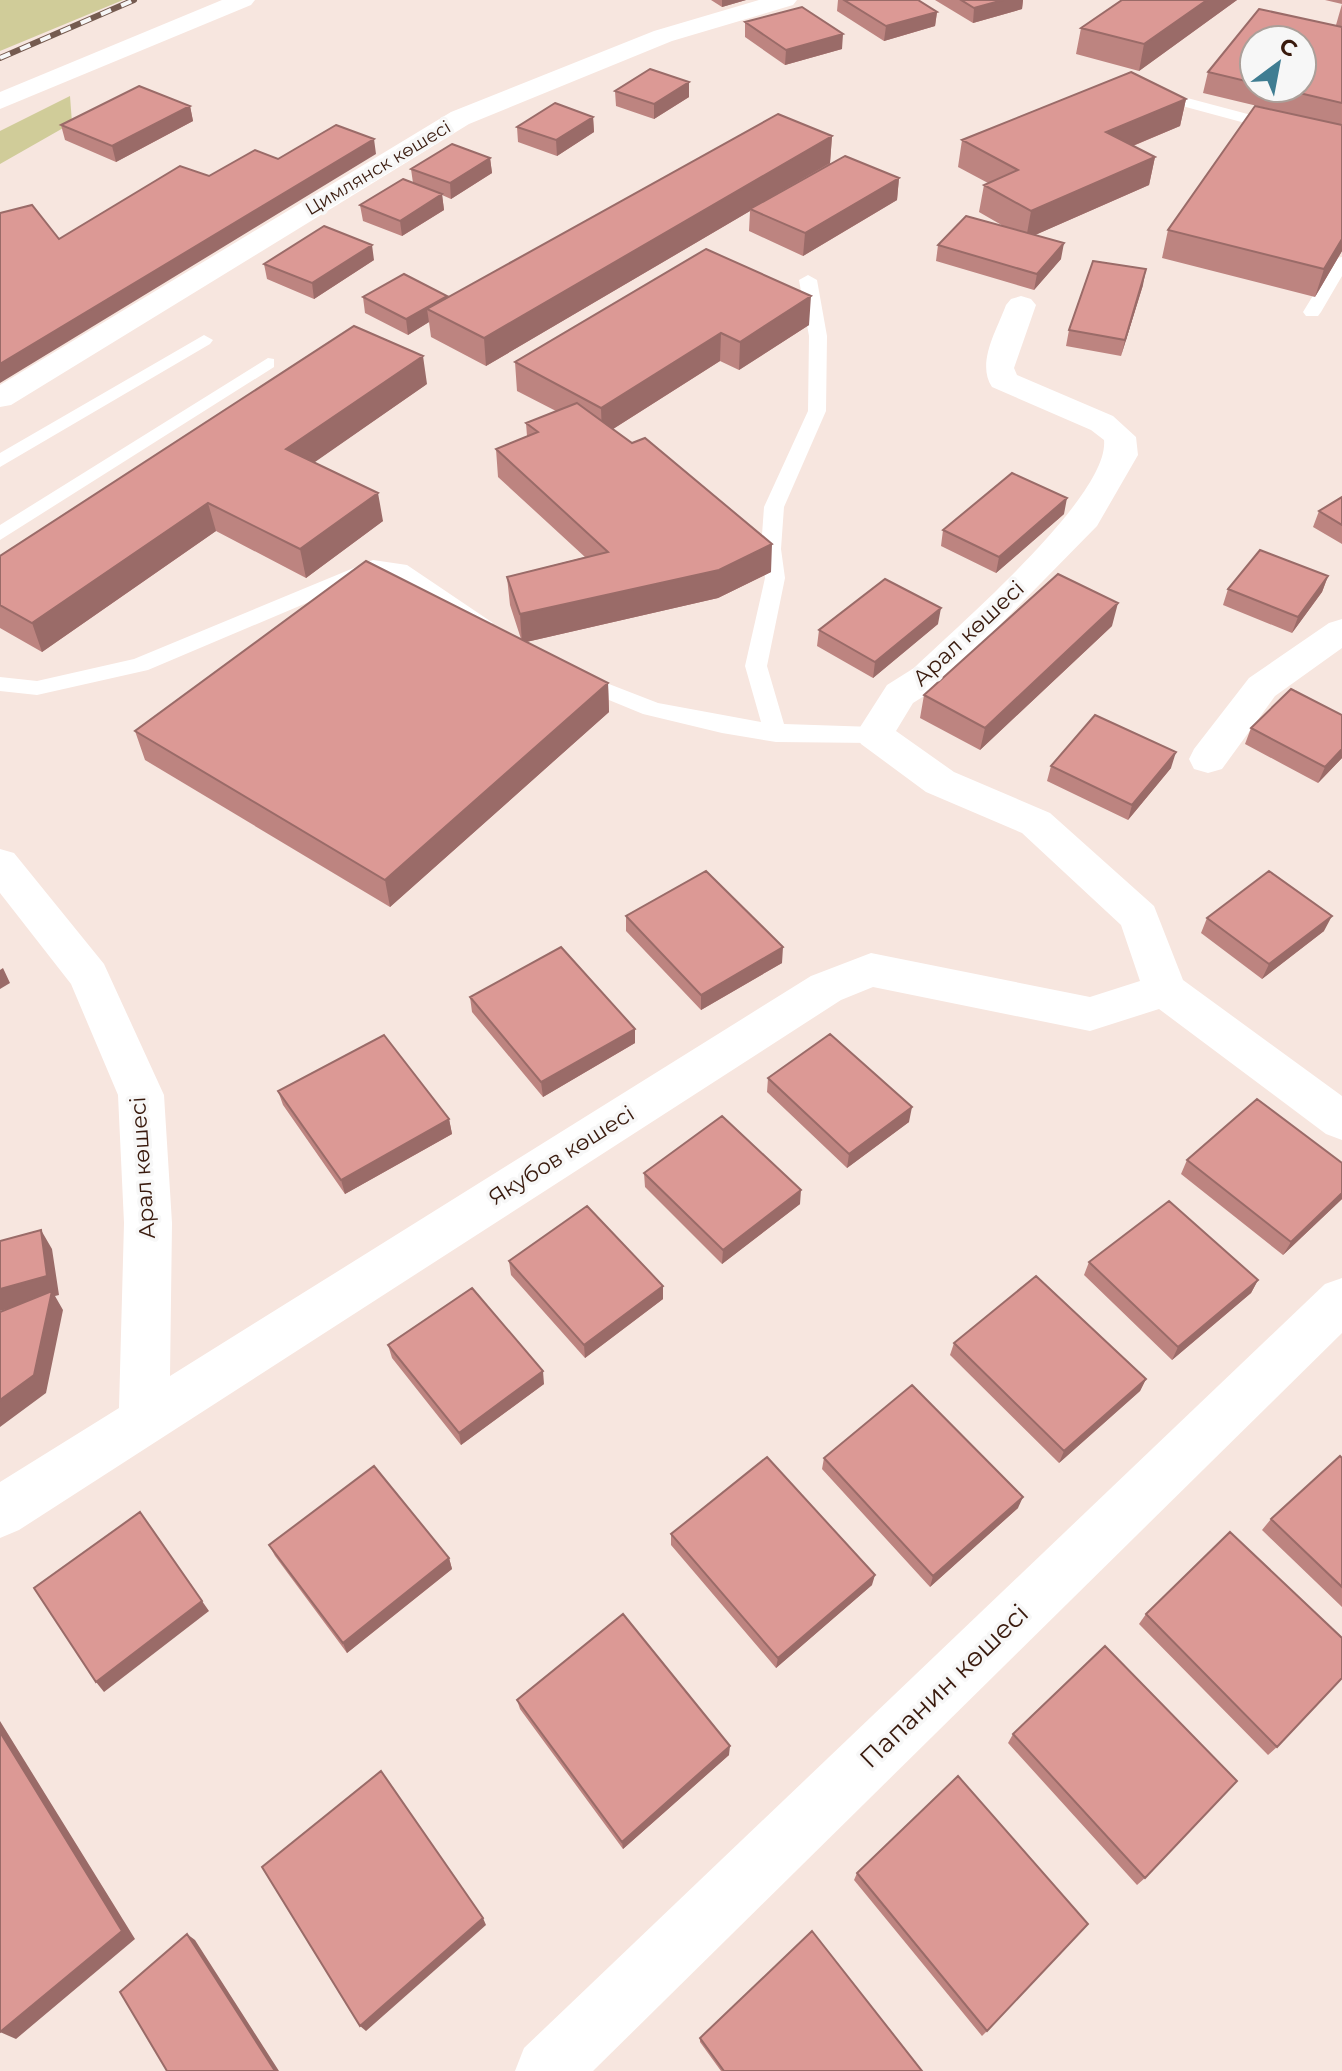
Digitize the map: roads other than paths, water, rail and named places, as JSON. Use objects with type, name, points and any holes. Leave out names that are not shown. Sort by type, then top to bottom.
[{"type":"street","points":[[0,101],[243,0]]},
{"type":"street","name":"Цимлянск көшесі","points":[[0,398],[460,118],[663,36],[785,0]]},
{"type":"street","name":"Арал көшесі","points":[[874,735],[900,694],[927,677],[1085,519],[1122,455],[1120,437],[1102,423],[1003,380],[999,368],[1021,305]]},
{"type":"street","points":[[1208,759],[1262,687],[1342,631]]},
{"type":"street","points":[[874,735],[940,782],[1036,823],[1139,917],[1165,990],[1342,1121]]},
{"type":"street","name":"Арал көшесі","points":[[0,864],[89,976],[141,1095],[148,1223],[144,1417]]},
{"type":"street","name":"Якубов көшесі","points":[[0,1512],[144,1417],[826,988],[871,970],[1090,1014],[1165,990]]},
{"type":"street","name":"Папанин көшесі","points":[[547,2071],[1342,1300]]},
{"type":"lane","points":[[1176,100],[1342,144]]},
{"type":"lane","points":[[1312,312],[1342,262]]},
{"type":"lane","points":[[776,734],[756,666],[775,578],[771,549],[774,507],[817,411],[818,336],[808,280]]},
{"type":"lane","points":[[0,461],[204,340]]},
{"type":"lane","points":[[0,534],[268,363]]},
{"type":"lane","points":[[0,684],[37,688],[140,665],[373,567],[400,570],[498,634]]},
{"type":"lane","points":[[564,672],[618,699],[673,717],[776,734],[874,735]]},
{"type":"railway","points":[[0,58],[134,0]]}]
